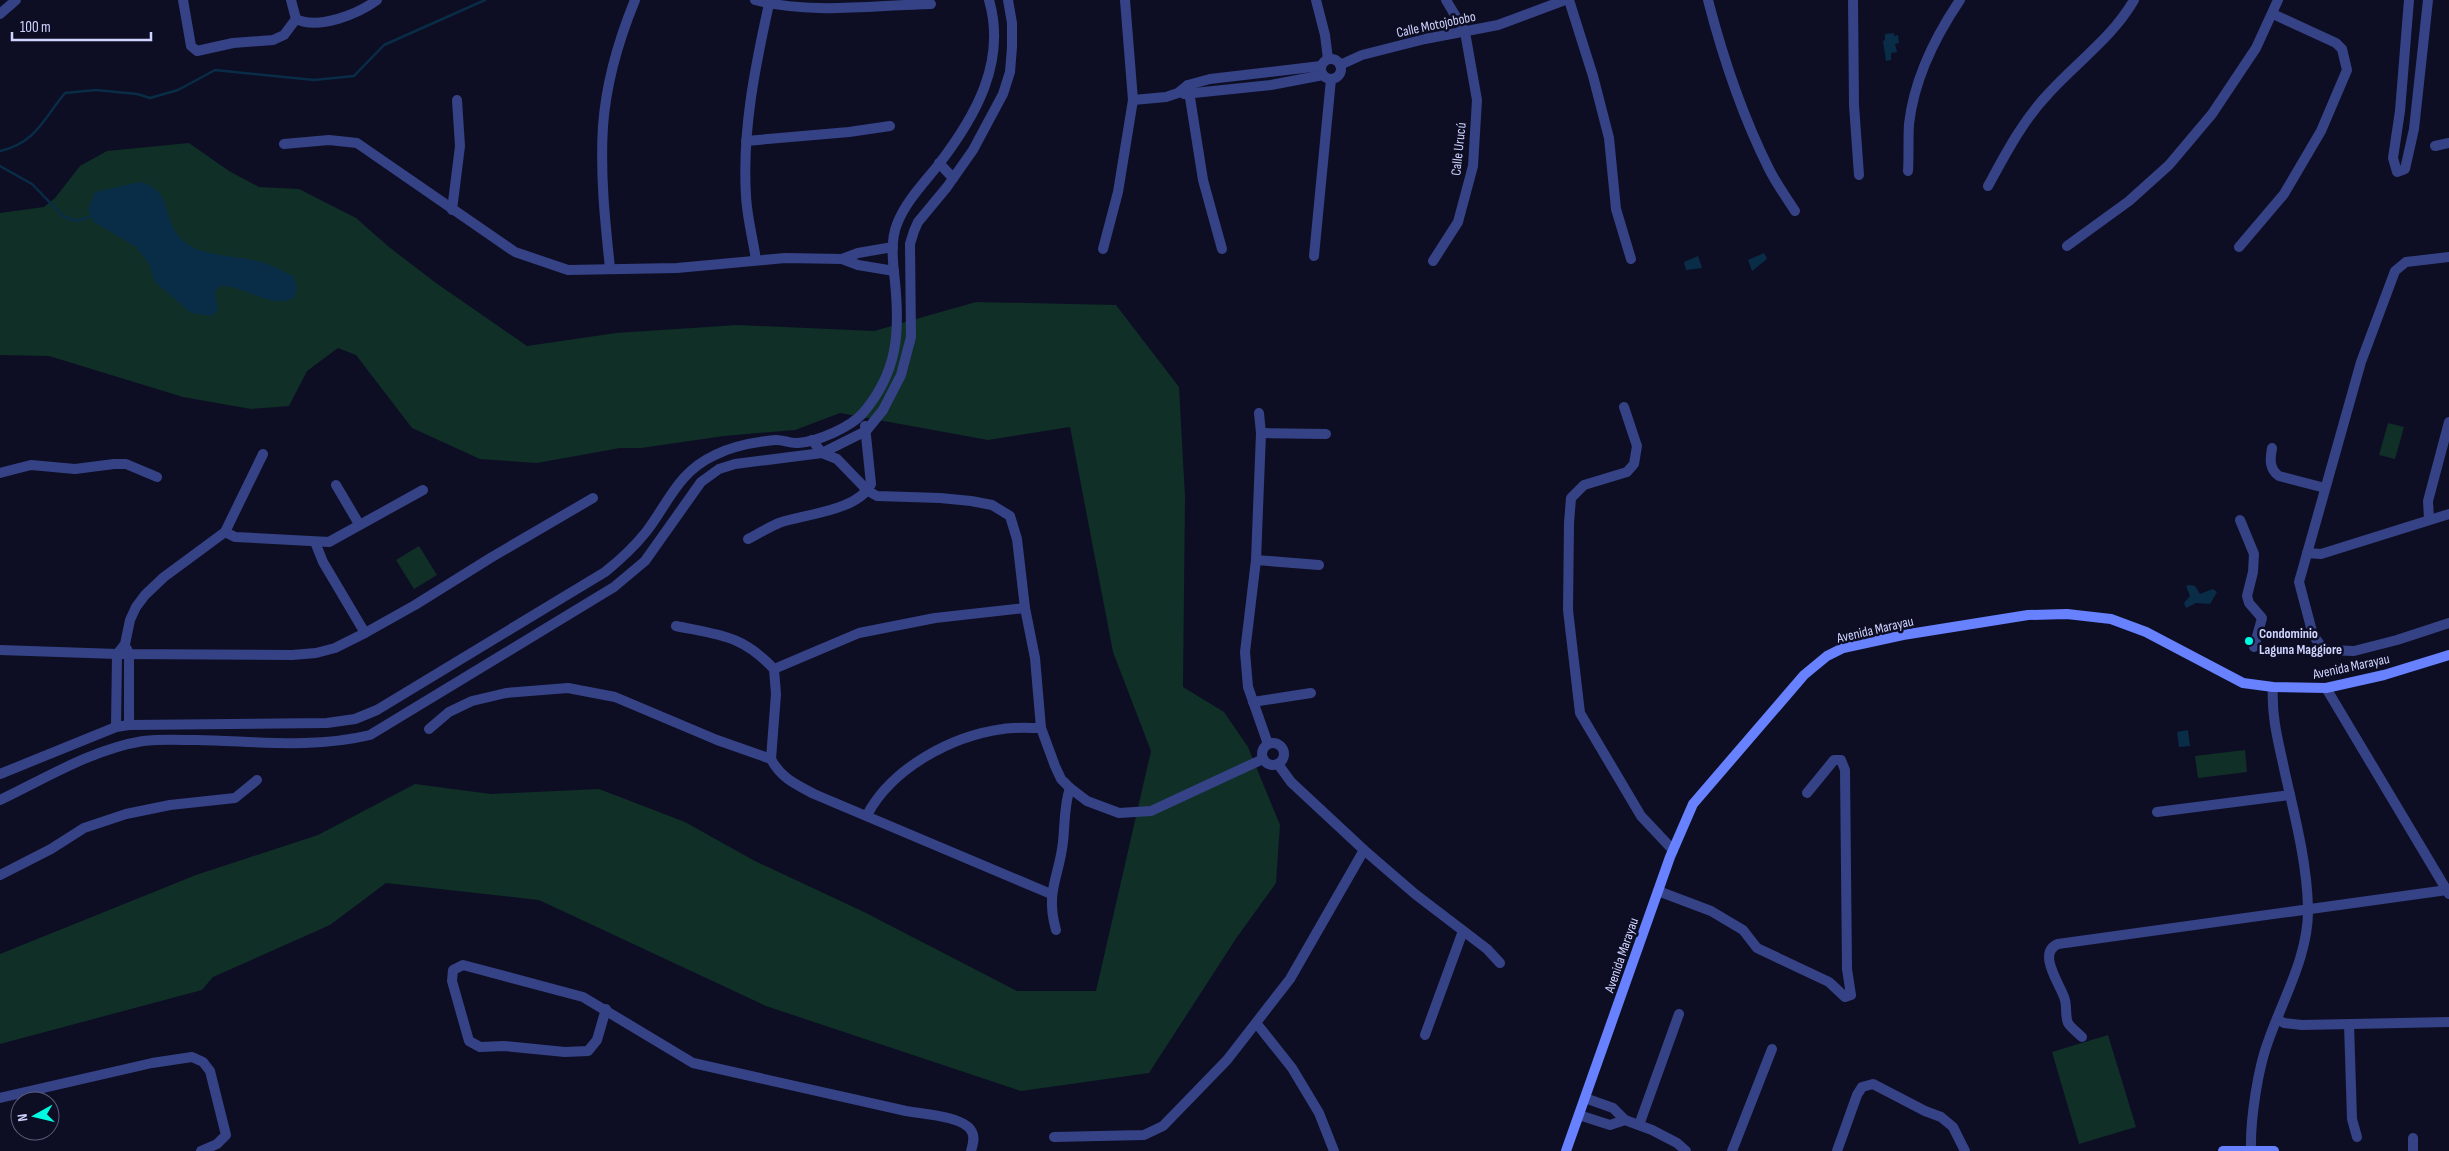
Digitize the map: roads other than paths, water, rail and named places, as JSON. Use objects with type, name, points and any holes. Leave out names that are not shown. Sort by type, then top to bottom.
[{"type":"street","points":[[0,14],[16,0]]},
{"type":"street","points":[[183,0],[191,46],[197,51],[233,43],[273,40],[284,34],[296,19]]},
{"type":"street","points":[[291,0],[296,19],[304,23],[346,17],[377,0]]},
{"type":"street","points":[[610,268],[602,172],[603,124],[624,26],[635,0]]},
{"type":"street","points":[[755,0],[769,4],[829,8],[931,4]]},
{"type":"street","points":[[0,774],[116,727],[184,723],[287,724],[355,719],[377,710],[618,562],[648,530],[678,483],[700,463],[731,448],[777,440],[796,444],[812,440],[834,432],[863,413],[886,378],[896,352],[897,301],[894,247],[896,225],[904,210],[952,146],[978,107],[988,78],[994,35],[989,0]]},
{"type":"street","points":[[0,800],[86,758],[117,747],[145,741],[183,740],[294,744],[343,741],[370,735],[614,587],[645,561],[701,482],[719,468],[822,453],[866,431],[896,388],[906,362],[911,337],[910,244],[914,231],[918,222],[953,178],[993,115],[1003,94],[1010,72],[1012,31],[1008,0]]},
{"type":"street","points":[[1103,249],[1118,192],[1133,100],[1126,0]]},
{"type":"street","points":[[1314,256],[1326,70],[1325,35],[1316,0]]},
{"type":"street","points":[[1446,0],[1465,32]]},
{"type":"street","name":"Calle Motojobobo","points":[[1340,65],[1362,55],[1424,38],[1498,25],[1544,10],[1565,0]]},
{"type":"street","points":[[1570,0],[1593,76],[1608,138],[1616,209],[1631,259]]},
{"type":"street","points":[[1708,0],[1720,46],[1746,118],[1769,170],[1795,211]]},
{"type":"street","points":[[1853,0],[1854,105],[1859,175]]},
{"type":"street","points":[[1908,171],[1909,124],[1920,79],[1939,34],[1960,0]]},
{"type":"street","points":[[1988,186],[2024,124],[2049,92],[2118,26],[2134,0]]},
{"type":"street","points":[[2066,246],[2129,201],[2169,165],[2212,114],[2256,48],[2278,0]]},
{"type":"street","points":[[2409,0],[2400,110],[2393,158],[2396,172],[2405,169],[2414,129],[2428,0]]},
{"type":"street","points":[[756,260],[746,197],[746,141],[752,88],[769,4]]},
{"type":"street","points":[[2239,247],[2284,194],[2321,131],[2347,70],[2342,49],[2336,43],[2273,14]]},
{"type":"street","name":"Calle Urucú","points":[[1433,261],[1458,222],[1473,166],[1477,100],[1465,32]]},
{"type":"street","points":[[1133,100],[1166,97],[1189,90],[1210,79],[1326,70],[1339,74],[1340,65],[1334,59],[1326,70]]},
{"type":"street","points":[[1189,90],[1203,180],[1222,249]]},
{"type":"street","points":[[452,210],[460,146],[457,100]]},
{"type":"street","points":[[746,141],[849,132],[890,126]]},
{"type":"street","points":[[284,144],[329,140],[357,144],[402,172],[452,210],[515,252],[568,270],[678,268],[756,260],[842,259],[858,253],[894,247]]},
{"type":"street","points":[[2435,146],[2449,143]]},
{"type":"street","points":[[952,146],[967,156]]},
{"type":"street","points":[[939,163],[953,178]]},
{"type":"street","points":[[2449,257],[2406,262],[2396,271],[2361,362],[2299,582],[2311,628],[2320,646],[2340,652],[2354,651],[2397,640],[2449,623]]},
{"type":"street","points":[[842,259],[858,265],[894,271]]},
{"type":"street","points":[[1624,407],[1637,446],[1634,464],[1627,472],[1584,485],[1571,498],[1568,523],[1568,610],[1580,713],[1641,816],[1673,850]]},
{"type":"street","points":[[748,539],[779,523],[844,505],[868,491],[871,484],[863,413]]},
{"type":"street","points":[[1259,413],[1261,433],[1256,560],[1245,652],[1248,686],[1268,744]]},
{"type":"street","points":[[2429,519],[2428,501],[2449,422]]},
{"type":"street","points":[[1261,433],[1326,434]]},
{"type":"street","points":[[812,440],[822,453],[837,459],[868,491],[877,496],[971,501],[992,505],[1010,516],[1017,539],[1025,608],[1035,658],[1042,728],[1054,766],[1061,779],[1087,801],[1119,812],[1151,811],[1263,759]]},
{"type":"street","points":[[2272,448],[2270,459],[2274,472],[2280,476],[2325,488]]},
{"type":"street","points":[[116,727],[117,654],[125,644],[130,620],[145,595],[164,577],[225,532],[263,454]]},
{"type":"street","points":[[0,473],[31,465],[75,469],[126,464],[157,477]]},
{"type":"street","points":[[336,486],[359,524]]},
{"type":"street","points":[[225,532],[235,537],[329,542],[422,490]]},
{"type":"street","points":[[0,650],[117,654],[308,654],[335,648],[415,605],[593,498]]},
{"type":"street","points":[[2307,553],[2321,554],[2449,514]]},
{"type":"street","points":[[2240,520],[2254,554],[2254,572],[2247,596],[2249,603],[2262,618],[2254,647]]},
{"type":"street","points":[[315,542],[323,562],[365,633]]},
{"type":"street","points":[[1256,560],[1319,565]]},
{"type":"street","points":[[774,669],[859,633],[935,618],[1025,608]]},
{"type":"street","name":"Avenida Marayau","points":[[1566,1151],[1658,890],[1693,804],[1804,675],[1827,656],[1843,648],[1903,635],[1986,621],[2067,614],[2111,619],[2146,632],[2243,682],[2273,687],[2326,688],[2384,676],[2449,655]]},
{"type":"street","points":[[676,626],[729,637],[743,642],[759,653],[774,669],[776,694],[771,759],[776,770],[786,780],[814,794],[1052,894]]},
{"type":"street","points":[[510,629],[519,644]]},
{"type":"street","points":[[125,644],[130,654],[129,725]]},
{"type":"street","points":[[2251,1151],[2250,1134],[2264,1053],[2290,987],[2305,933],[2308,909],[2301,854],[2274,721],[2273,687]]},
{"type":"street","points":[[429,729],[449,712],[472,701],[506,693],[568,688],[615,697],[717,740],[771,759]]},
{"type":"street","points":[[2082,1036],[2069,1025],[2067,1020],[2064,996],[2050,962],[2052,946],[2109,936],[2448,892],[2326,688]]},
{"type":"street","points":[[1253,702],[1311,693]]},
{"type":"street","points":[[183,740],[184,723]]},
{"type":"street","points":[[867,815],[874,802],[893,781],[938,749],[968,738],[1003,729],[1042,728]]},
{"type":"street","points":[[79,742],[86,758]]},
{"type":"street","points":[[1276,743],[1283,748],[1284,757],[1278,764],[1270,765],[1263,759],[1262,750],[1268,744],[1276,743]]},
{"type":"street","points":[[1658,890],[1711,910],[1743,930],[1758,948],[1829,982],[1845,997],[1850,995],[1847,969],[1845,770],[1841,760],[1834,760],[1807,793]]},
{"type":"street","points":[[1278,764],[1291,782],[1364,850],[1414,894],[1487,949],[1500,963]]},
{"type":"street","points":[[0,875],[51,849],[84,828],[126,814],[170,805],[235,798],[257,780]]},
{"type":"street","points":[[1056,930],[1050,911],[1063,844],[1066,798],[1070,788]]},
{"type":"street","points":[[2157,812],[2290,795]]},
{"type":"street","points":[[1054,1137],[1144,1135],[1164,1126],[1228,1060],[1290,980],[1364,850]]},
{"type":"street","points":[[1425,1035],[1463,931]]},
{"type":"street","points":[[606,1009],[597,1040],[588,1051],[565,1052],[504,1046],[480,1047],[469,1041],[452,981],[453,970],[463,965],[583,997],[606,1009],[693,1063],[906,1112],[959,1121],[966,1124],[972,1131],[974,1139],[971,1151]]},
{"type":"street","points":[[1829,982],[1839,980],[1847,969]]},
{"type":"street","points":[[1640,1125],[1679,1014]]},
{"type":"street","points":[[2277,1019],[2284,1023],[2302,1025],[2449,1022]]},
{"type":"street","points":[[1257,1024],[1297,1076],[1320,1114],[1334,1151]]},
{"type":"street","points":[[2349,1024],[2352,1119],[2357,1137]]},
{"type":"street","points":[[1732,1151],[1772,1049]]},
{"type":"street","points":[[0,1098],[152,1063],[192,1057],[203,1062],[210,1071],[226,1135],[218,1144],[201,1151]]},
{"type":"street","points":[[1837,1151],[1857,1095],[1862,1087],[1873,1084],[1925,1111],[1941,1117],[1953,1127],[1965,1151]]},
{"type":"street","points":[[1585,1098],[1613,1108],[1625,1120],[1640,1125],[1677,1144],[1686,1151]]},
{"type":"street","points":[[1578,1114],[1610,1125],[1625,1120]]},
{"type":"street","points":[[2413,1138],[2413,1151]]},
{"type":"street","points":[[2223,1151],[2274,1151]]},
{"type":"water","points":[[1894,33],[1894,36],[1898,35],[1899,43],[1895,44],[1897,52],[1891,53],[1891,60],[1886,61],[1883,41],[1885,40],[1885,34]]},
{"type":"water","points":[[140,182],[151,186],[159,193],[164,200],[173,228],[189,245],[214,254],[261,262],[293,276],[297,287],[294,298],[276,301],[239,289],[220,286],[215,292],[218,311],[211,316],[191,313],[155,282],[149,264],[136,247],[94,222],[88,209],[95,192]]},
{"type":"water","points":[[1764,253],[1767,259],[1752,271],[1748,260]]},
{"type":"water","points":[[1698,256],[1702,268],[1686,270],[1684,262]]},
{"type":"water","points":[[2186,586],[2195,586],[2200,594],[2213,589],[2217,592],[2210,604],[2196,603],[2186,608],[2184,603],[2190,596]]},
{"type":"water","points":[[2188,730],[2190,746],[2179,747],[2177,732]]},
{"type":"waterway","points":[[0,151],[12,147],[31,136],[65,93],[96,90],[137,94],[150,98],[178,90],[215,70],[314,80],[354,76],[384,45],[485,0]]},
{"type":"waterway","points":[[0,166],[32,184],[63,216],[77,221],[92,216]]},
{"type":"place","name":"Condominio Laguna Maggiore","points":[[2249,641]]}]
